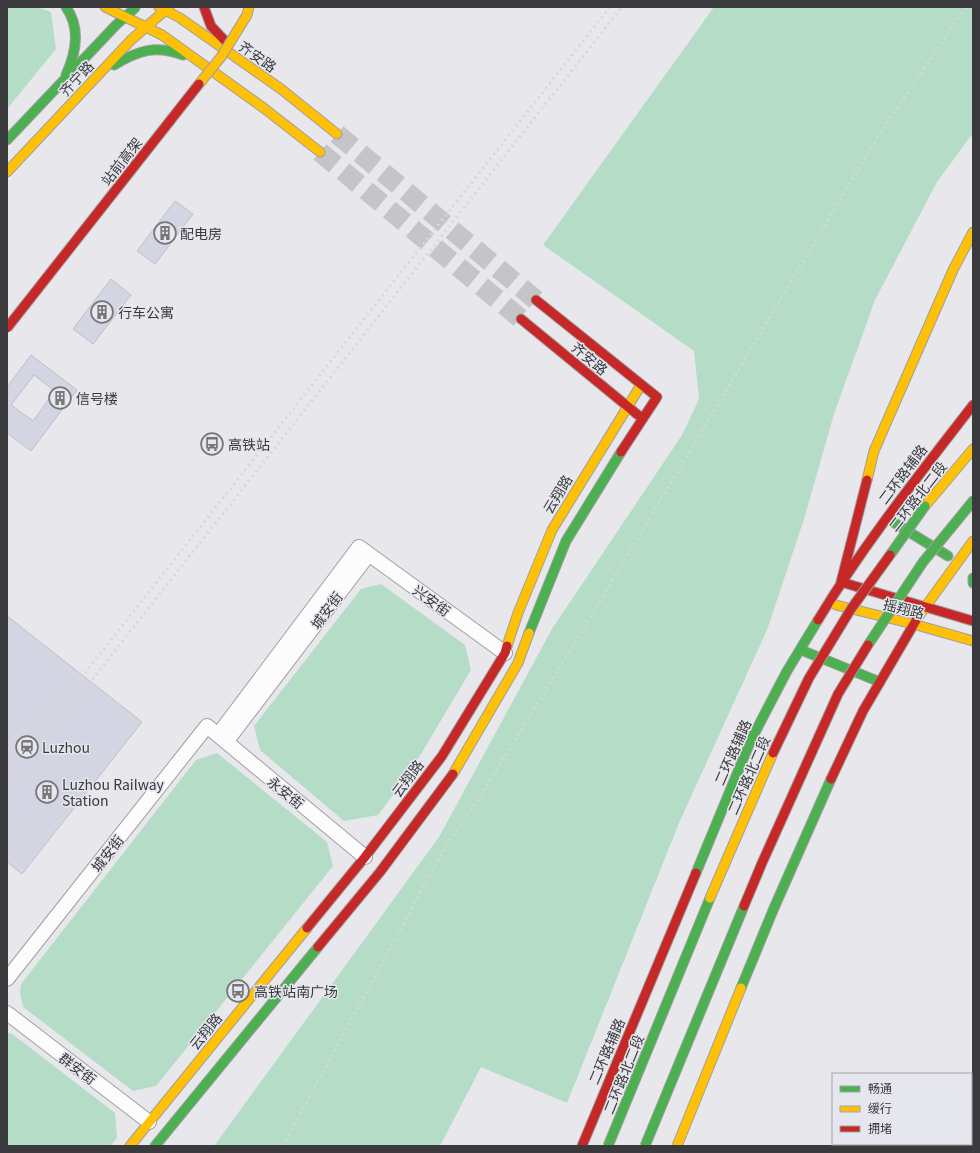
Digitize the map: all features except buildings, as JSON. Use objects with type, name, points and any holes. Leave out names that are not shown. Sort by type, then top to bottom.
[{"type":"main road","points":[[63,81],[70,68],[76,28],[71,12],[66,7]]},
{"type":"main road","points":[[105,7],[160,34],[265,109],[320,152]]},
{"type":"main road","name":"齐宁路","points":[[7,140],[116,25],[136,7]]},
{"type":"main road","points":[[204,7],[212,26],[248,66]]},
{"type":"main road","name":"站前高架","points":[[7,328],[221,57],[243,22],[250,7]]},
{"type":"main road","name":"齐宁路","points":[[7,172],[131,40],[164,8]]},
{"type":"main road","name":"齐安路","points":[[164,8],[281,89],[337,134]]},
{"type":"main road","points":[[221,57],[256,16]]},
{"type":"main road","points":[[97,76],[132,55],[156,48],[171,50],[203,64]]},
{"type":"main road","points":[[841,582],[874,451],[953,270],[973,232]]},
{"type":"main road","name":"齐安路","points":[[521,319],[643,419],[657,397],[536,300]]},
{"type":"main road","name":"云翔路","points":[[130,1146],[365,857],[442,756],[505,653],[518,613],[552,530],[641,385]]},
{"type":"main road","name":"二环路辅路","points":[[582,1146],[751,740],[787,671],[841,582],[896,504],[973,405]]},
{"type":"main road","points":[[155,1146],[380,872],[455,771],[518,663],[533,621],[566,541],[608,472],[643,419]]},
{"type":"main road","name":"二环路北二段","points":[[608,1146],[731,848],[770,759],[809,678],[851,610],[898,542],[925,506],[973,449]]},
{"type":"main road","points":[[645,1146],[762,863],[838,694],[882,623],[923,562],[973,501]]},
{"type":"main road","points":[[887,517],[957,562]]},
{"type":"main road","points":[[677,1146],[774,908],[832,776],[864,711],[913,624],[973,541]]},
{"type":"main road","points":[[973,578],[973,584]]},
{"type":"main road","name":"摇翔路","points":[[841,582],[973,621]]},
{"type":"main road","name":"摇翔路","points":[[828,604],[913,624],[973,641]]},
{"type":"main road","points":[[800,650],[880,682]]},
{"type":"street","name":"兴安街","points":[[364,550],[505,653]]},
{"type":"street","name":"城安街","points":[[7,980],[217,735],[364,550]]},
{"type":"street","name":"永安街","points":[[217,735],[365,857]]},
{"type":"street","name":"群安街","points":[[7,1013],[148,1122]]},
{"type":"green space","points":[[7,7],[37,7],[51,12],[56,49],[7,109]]},
{"type":"green space","points":[[714,7],[973,7],[973,133],[937,182],[875,300],[834,414],[804,519],[767,630],[679,823],[567,1103],[481,1067],[440,1146],[214,1146],[439,837],[552,629],[682,435],[699,399],[694,351],[543,245]]},
{"type":"green space","points":[[381,584],[465,645],[471,670],[412,769],[378,815],[344,821],[260,750],[254,726],[361,589]]},
{"type":"green space","points":[[217,753],[327,842],[333,866],[156,1086],[133,1091],[23,1007],[20,993],[21,984],[196,760]]},
{"type":"green space","points":[[11,1033],[115,1113],[117,1138],[110,1146],[7,1146],[7,1034]]},
{"type":"tunnel","points":[[337,134],[536,300]]},
{"type":"tunnel","points":[[320,152],[521,319]]},
{"type":"railway","points":[[7,772],[610,7]]},
{"type":"railway","points":[[7,788],[622,7]]},
{"type":"railway","points":[[283,1146],[439,858],[489,782],[581,633],[877,138],[966,7]]},
{"type":"railway","points":[[7,861],[69,782]]},
{"type":"traffic: fast","points":[[66,7],[74,23],[75,32],[74,49],[66,75]]},
{"type":"traffic: fast","points":[[7,140],[116,25],[135,8]]},
{"type":"traffic: fast","points":[[114,65],[131,56],[147,51],[164,50],[183,55]]},
{"type":"traffic: fast","points":[[529,633],[566,541],[621,452]]},
{"type":"traffic: fast","points":[[951,528],[973,501]]},
{"type":"traffic: fast","points":[[890,555],[925,506]]},
{"type":"traffic: fast","points":[[893,522],[948,556]]},
{"type":"traffic: fast","points":[[868,645],[923,562],[951,528]]},
{"type":"traffic: fast","points":[[973,578],[973,583]]},
{"type":"traffic: fast","points":[[696,873],[751,740],[787,671],[818,620]]},
{"type":"traffic: fast","points":[[806,652],[880,682]]},
{"type":"traffic: fast","points":[[741,988],[774,908],[831,779]]},
{"type":"traffic: fast","points":[[608,1146],[710,898]]},
{"type":"traffic: fast","points":[[645,1146],[744,906]]},
{"type":"traffic: fast","points":[[155,1146],[318,947]]},
{"type":"traffic: slow","points":[[105,7],[162,35],[265,109],[320,152]]},
{"type":"traffic: slow","points":[[159,7],[180,18],[281,89],[337,134]]},
{"type":"traffic: slow","points":[[7,172],[131,40],[169,7]]},
{"type":"traffic: slow","points":[[199,84],[221,57],[247,15],[249,7]]},
{"type":"traffic: slow","points":[[867,480],[874,451],[953,270],[973,232]]},
{"type":"traffic: slow","points":[[507,646],[518,613],[552,530],[641,385]]},
{"type":"traffic: slow","points":[[925,506],[973,449]]},
{"type":"traffic: slow","points":[[918,617],[973,541]]},
{"type":"traffic: slow","points":[[836,605],[973,641]]},
{"type":"traffic: slow","points":[[453,774],[518,663],[529,633]]},
{"type":"traffic: slow","points":[[710,898],[773,753]]},
{"type":"traffic: slow","points":[[130,1146],[307,928]]},
{"type":"traffic: slow","points":[[677,1146],[741,988]]},
{"type":"traffic: jam","points":[[204,7],[211,26],[227,43]]},
{"type":"traffic: jam","points":[[7,328],[199,84]]},
{"type":"traffic: jam","points":[[536,300],[657,397],[621,452]]},
{"type":"traffic: jam","points":[[521,319],[638,415]]},
{"type":"traffic: jam","points":[[818,620],[873,537],[973,405]]},
{"type":"traffic: jam","points":[[867,480],[841,582],[973,621]]},
{"type":"traffic: jam","points":[[773,753],[809,678],[851,609],[890,555]]},
{"type":"traffic: jam","points":[[831,779],[863,711],[918,617]]},
{"type":"traffic: jam","points":[[744,906],[838,694],[868,645]]},
{"type":"traffic: jam","points":[[307,928],[365,857],[442,756],[505,653],[507,646]]},
{"type":"traffic: jam","points":[[318,947],[380,872],[453,774]]},
{"type":"traffic: jam","points":[[582,1146],[696,873]]},
{"type":"place","name":"配电房","points":[[165,233]]},
{"type":"place","name":"行车公寓","points":[[102,312]]},
{"type":"place","name":"信号楼","points":[[60,398]]},
{"type":"place","name":"高铁站","points":[[212,444]]},
{"type":"place","name":"Luzhou","points":[[27,747]]},
{"type":"place","name":"Luzhou Railway Station","points":[[47,792]]},
{"type":"place","name":"高铁站南广场","points":[[238,991]]}]
